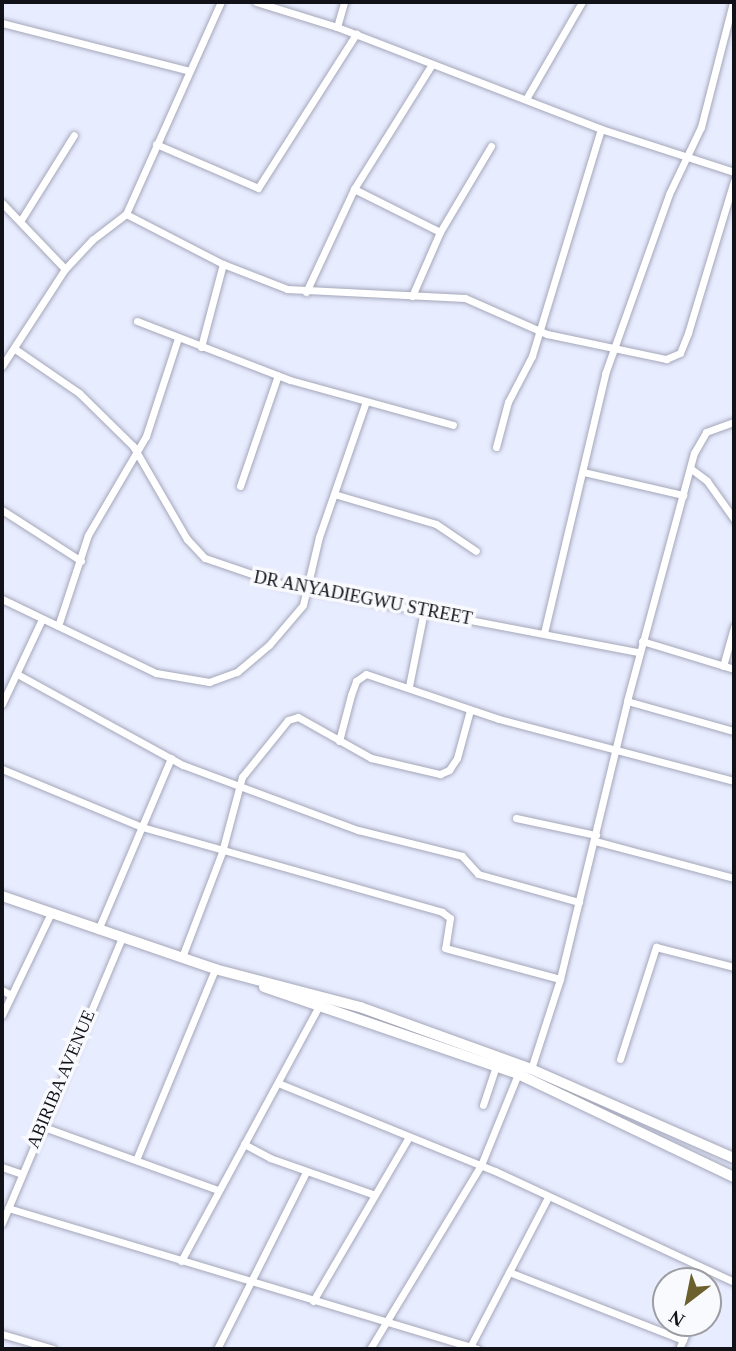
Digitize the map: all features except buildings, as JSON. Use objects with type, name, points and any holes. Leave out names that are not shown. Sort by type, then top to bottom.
[{"type":"main road","points":[[2,896],[50,915],[215,970],[360,1007],[531,1069],[734,1158]]},
{"type":"main road","points":[[238,975],[318,1007],[518,1074],[734,1177]]},
{"type":"main road","points":[[358,1020],[360,1007]]},
{"type":"main road","points":[[594,1111],[599,1099]]},
{"type":"street","points":[[2,366],[65,269],[92,240],[126,214],[187,70],[221,2]]},
{"type":"street","points":[[256,2],[337,27],[601,129],[689,160],[734,172]]},
{"type":"street","points":[[337,27],[344,2]]},
{"type":"street","points":[[526,99],[582,2]]},
{"type":"street","points":[[544,633],[614,349],[669,194],[689,160],[733,2]]},
{"type":"street","points":[[2,23],[187,70]]},
{"type":"street","points":[[156,144],[258,188],[356,34]]},
{"type":"street","points":[[306,292],[354,189],[432,64]]},
{"type":"street","points":[[496,447],[508,402],[540,329],[601,129]]},
{"type":"street","points":[[22,220],[74,135]]},
{"type":"street","points":[[412,296],[440,232],[491,146]]},
{"type":"street","points":[[126,214],[223,264],[287,289],[465,298],[540,329],[614,349],[666,359],[680,353],[734,181]]},
{"type":"street","points":[[354,189],[440,232]]},
{"type":"street","points":[[2,203],[22,220],[65,269]]},
{"type":"street","points":[[201,347],[223,264]]},
{"type":"street","points":[[137,321],[201,347],[365,404],[453,425]]},
{"type":"street","points":[[58,626],[88,535],[146,436],[178,338]]},
{"type":"street","name":"DR ANYADIEGWU STREET","points":[[15,349],[79,393],[136,452],[187,539],[205,558],[248,576],[639,652]]},
{"type":"street","points":[[240,486],[278,375]]},
{"type":"street","points":[[2,599],[156,673],[209,682],[237,671],[269,645],[296,617],[365,404]]},
{"type":"street","points":[[531,1069],[560,979],[639,652],[690,468],[706,432],[734,422]]},
{"type":"street","points":[[690,468],[707,481],[734,519]]},
{"type":"street","points":[[583,472],[683,495]]},
{"type":"street","points":[[334,494],[436,524],[476,551]]},
{"type":"street","points":[[2,510],[80,561]]},
{"type":"street","points":[[408,686],[424,611]]},
{"type":"street","points":[[2,704],[19,675],[42,619]]},
{"type":"street","points":[[723,666],[734,627]]},
{"type":"street","points":[[642,641],[734,669]]},
{"type":"street","points":[[19,675],[171,758],[239,787],[358,830],[462,856],[478,874],[579,902]]},
{"type":"street","points":[[339,741],[351,695],[361,676],[380,676],[470,710],[617,747],[734,781]]},
{"type":"street","points":[[627,701],[734,732]]},
{"type":"street","points":[[182,957],[222,852],[239,787],[288,720],[298,717],[370,758],[440,774],[449,770],[457,758],[470,710]]},
{"type":"street","points":[[98,930],[171,758]]},
{"type":"street","points":[[2,769],[142,827],[222,852],[442,912],[450,918],[446,948],[560,979]]},
{"type":"street","points":[[516,818],[734,878]]},
{"type":"street","points":[[2,1015],[50,915]]},
{"type":"street","name":"ABIRIBA AVENUE","points":[[2,1223],[122,937]]},
{"type":"street","points":[[620,1059],[656,947],[734,967]]},
{"type":"street","points":[[136,1160],[215,970]]},
{"type":"street","points":[[2,990],[11,995]]},
{"type":"street","points":[[181,1261],[318,1007]]},
{"type":"street","points":[[483,1105],[496,1066]]},
{"type":"street","points":[[370,1349],[481,1165],[518,1074]]},
{"type":"street","points":[[278,1083],[481,1165],[688,1267]]},
{"type":"street","points":[[41,1126],[218,1190]]},
{"type":"street","points":[[313,1301],[409,1137]]},
{"type":"street","points":[[244,1144],[306,1172],[375,1195]]},
{"type":"street","points":[[2,1167],[22,1174]]},
{"type":"street","points":[[216,1349],[248,1281],[306,1172]]},
{"type":"street","points":[[8,1208],[474,1348],[548,1197]]},
{"type":"street","points":[[509,1272],[683,1340]]},
{"type":"street","points":[[2,1334],[53,1349]]},
{"type":"street","points":[[679,1349],[684,1337]]}]
